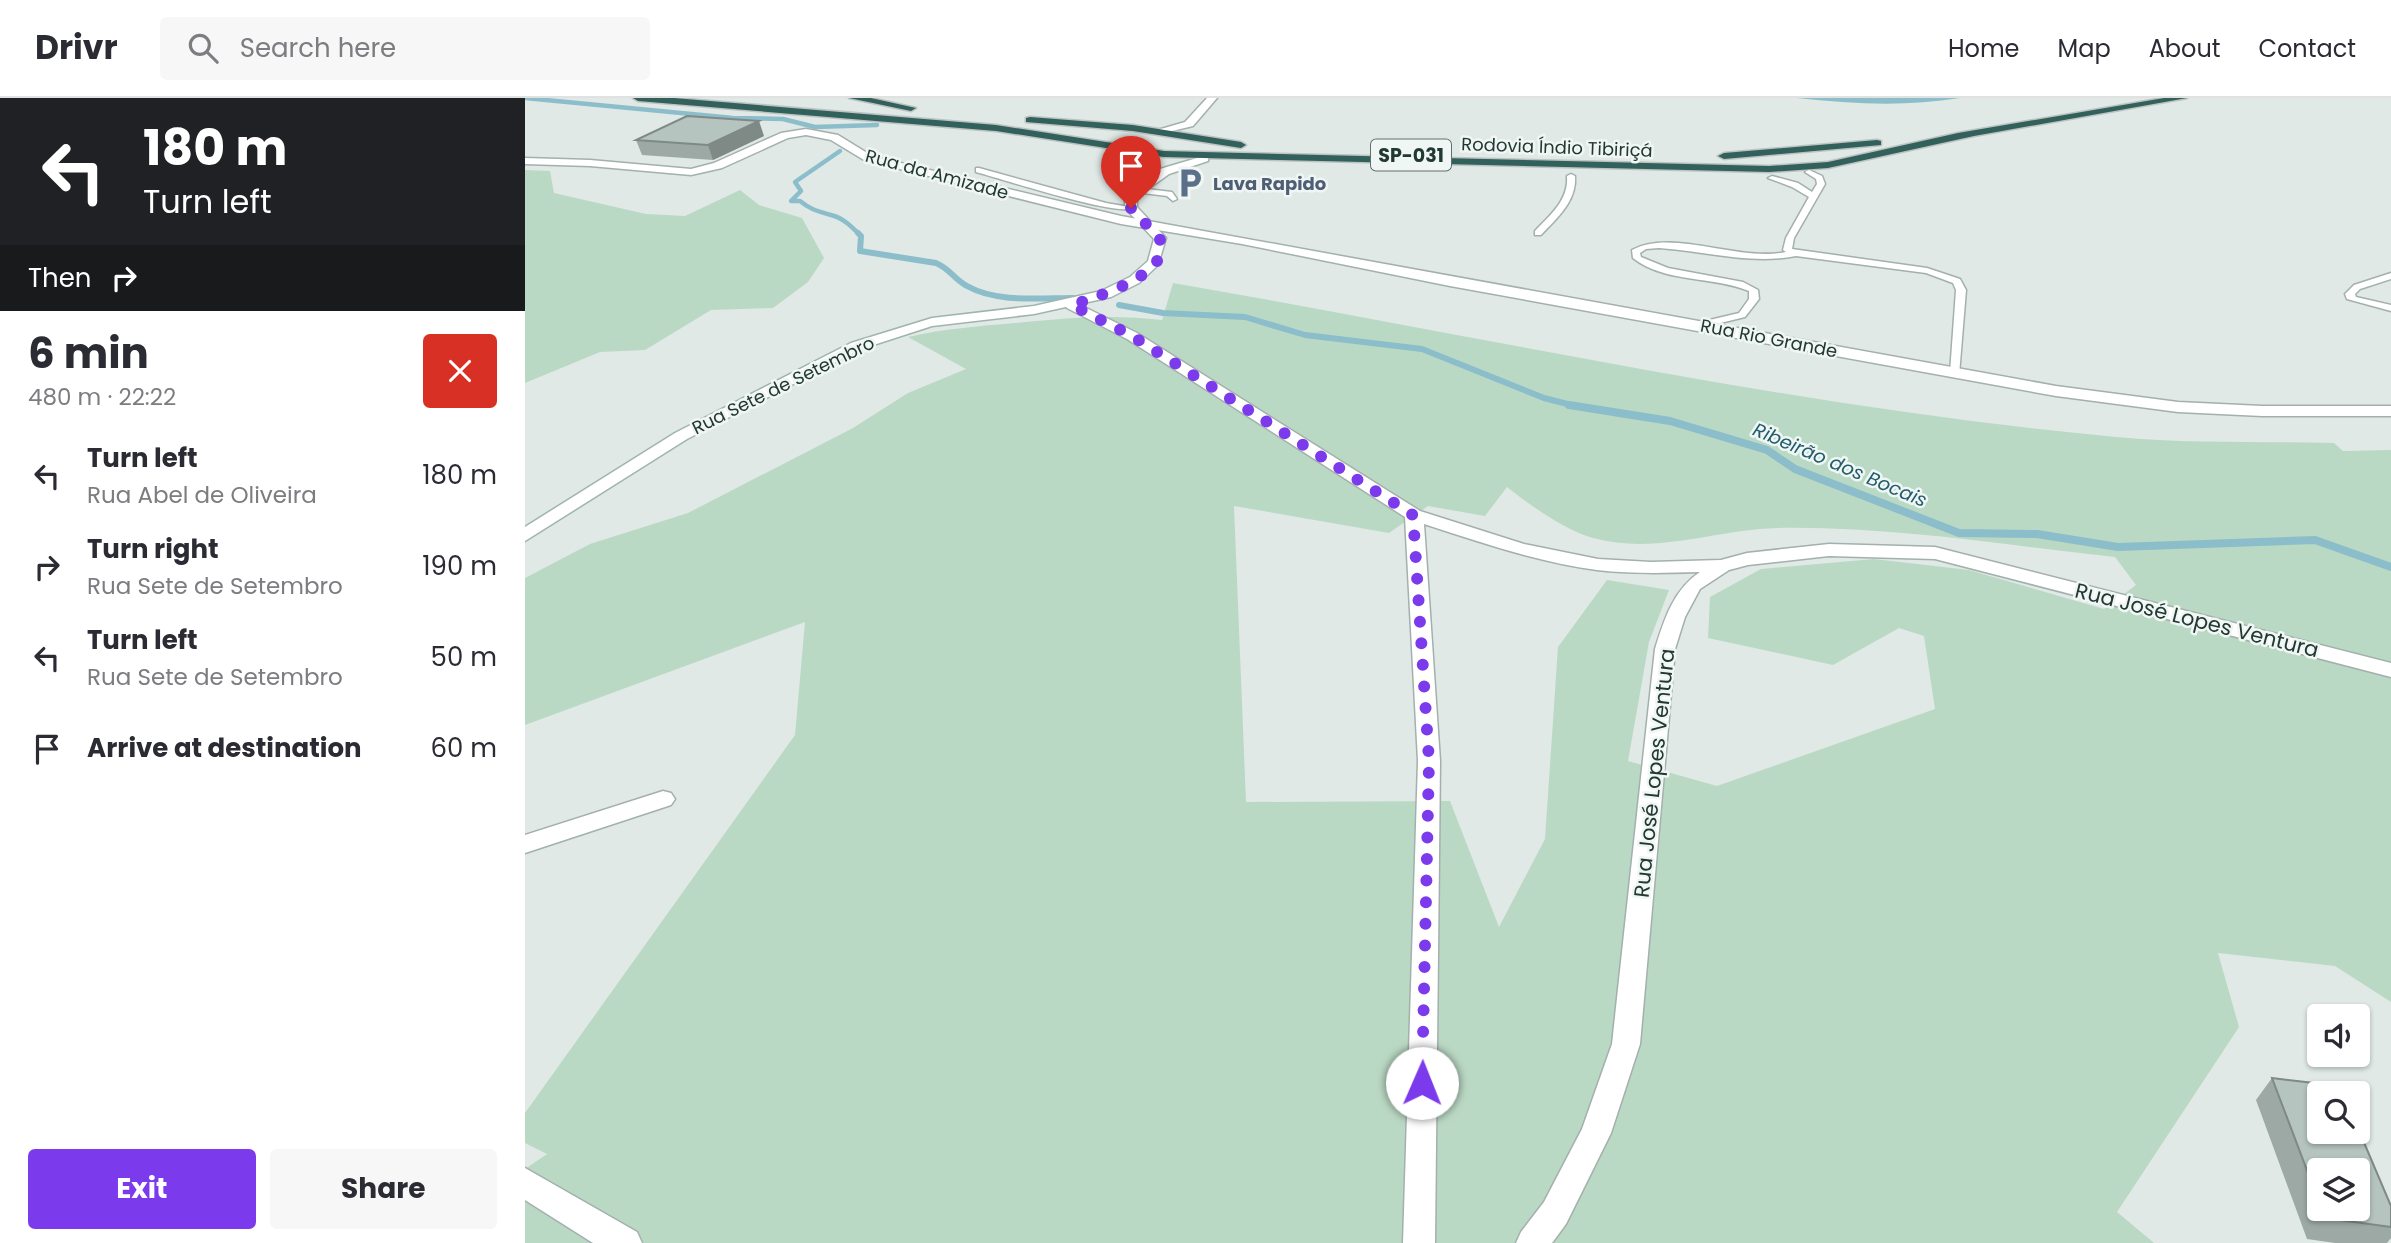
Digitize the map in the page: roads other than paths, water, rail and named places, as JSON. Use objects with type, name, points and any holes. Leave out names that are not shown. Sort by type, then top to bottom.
[{"type":"highway","name":"Rodovia Índio Tibiriçá","points":[[638,98],[996,128],[1164,155],[1807,170],[1971,135],[2182,98]]},
{"type":"highway","points":[[734,98],[794,104],[838,115]]},
{"type":"highway","name":"Rodovia Índio Tibiriçá","points":[[854,98],[927,111],[1159,131],[1310,152],[1455,157],[1641,160],[1762,154],[1971,135]]},
{"type":"highway","points":[[1122,148],[1151,148],[1170,141],[1168,135],[1159,131]]},
{"type":"highway","points":[[1517,176],[1772,178],[1807,170],[1797,159],[1762,154]]},
{"type":"highway","points":[[1164,155],[1372,172]]},
{"type":"street","points":[[1159,131],[1189,124],[1212,98]]},
{"type":"street","points":[[1189,124],[1193,133],[1204,139]]},
{"type":"street","name":"Rua da Amizade","points":[[525,162],[590,163],[691,172],[718,166],[785,135],[817,132],[834,137],[868,158],[1085,212],[1150,225]]},
{"type":"street","points":[[1143,152],[1158,162],[1155,174]]},
{"type":"street","points":[[1150,225],[1131,208],[1131,196],[1155,174],[1179,164],[1204,159]]},
{"type":"street","name":"Rua Sete de Setembro","points":[[525,535],[681,436],[856,346],[885,334],[944,320],[1072,305],[1125,284],[1155,263],[1159,256],[1160,239],[1150,225]]},
{"type":"street","name":"Rua Rio Grande","points":[[1150,225],[2056,391],[2178,407],[2262,411],[2391,411]]},
{"type":"street","points":[[1072,305],[1132,336],[1413,515],[1493,540],[1580,562],[1623,567],[1722,566]]},
{"type":"street","points":[[1413,515],[1429,761],[1419,1243]]},
{"type":"street","name":"Rua José Lopes Ventura","points":[[1532,1243],[1555,1213],[1596,1133],[1626,1044],[1665,649],[1675,617],[1692,586],[1722,566],[1747,559],[1829,550],[1935,553],[2391,670]]},
{"type":"street","points":[[525,844],[663,799]]},
{"type":"street","points":[[525,1183],[591,1225],[626,1243]]},
{"type":"lane","points":[[979,170],[1106,205],[1131,208]]},
{"type":"lane","points":[[1807,170],[1822,181],[1787,250],[1927,271],[1957,281],[1961,290],[1955,373]]},
{"type":"lane","points":[[1538,233],[1569,197],[1573,186],[1571,176]]},
{"type":"lane","points":[[1772,178],[1795,184],[1813,196]]},
{"type":"lane","points":[[1138,190],[1169,194],[1173,199]]},
{"type":"lane","points":[[1700,325],[1742,315],[1754,299],[1753,290],[1658,268],[1637,258],[1635,252],[1660,245],[1755,256],[1776,257],[1795,253]]},
{"type":"lane","points":[[2391,276],[2357,287],[2350,294],[2352,299],[2361,303],[2391,308]]},
{"type":"water","points":[[1797,98],[1960,98],[1879,104]]},
{"type":"waterway","name":"Ribeirão dos Bocais","points":[[525,98],[733,118],[783,119],[815,127],[877,125]]},
{"type":"waterway","name":"Ribeirão dos Bocais","points":[[840,151],[795,182],[801,191],[791,201],[800,201],[815,210],[839,218],[860,235]]},
{"type":"waterway","name":"Ribeirão dos Bocais","points":[[860,235],[860,251],[936,263],[963,283],[992,295],[1073,298]]},
{"type":"waterway","name":"Ribeirão dos Bocais","points":[[1119,305],[1163,313],[1245,317],[1305,335],[1422,349],[1544,398],[1575,406]]},
{"type":"waterway","name":"Ribeirão dos Bocais","points":[[1569,405],[1575,406]]},
{"type":"waterway","name":"Ribeirão dos Bocais","points":[[1575,406],[1670,421],[1767,450],[1795,469],[1959,533],[2037,534],[2118,547],[2315,540],[2391,567]]},
{"type":"place","name":"Lava Rapido","points":[[1190,183]]}]
